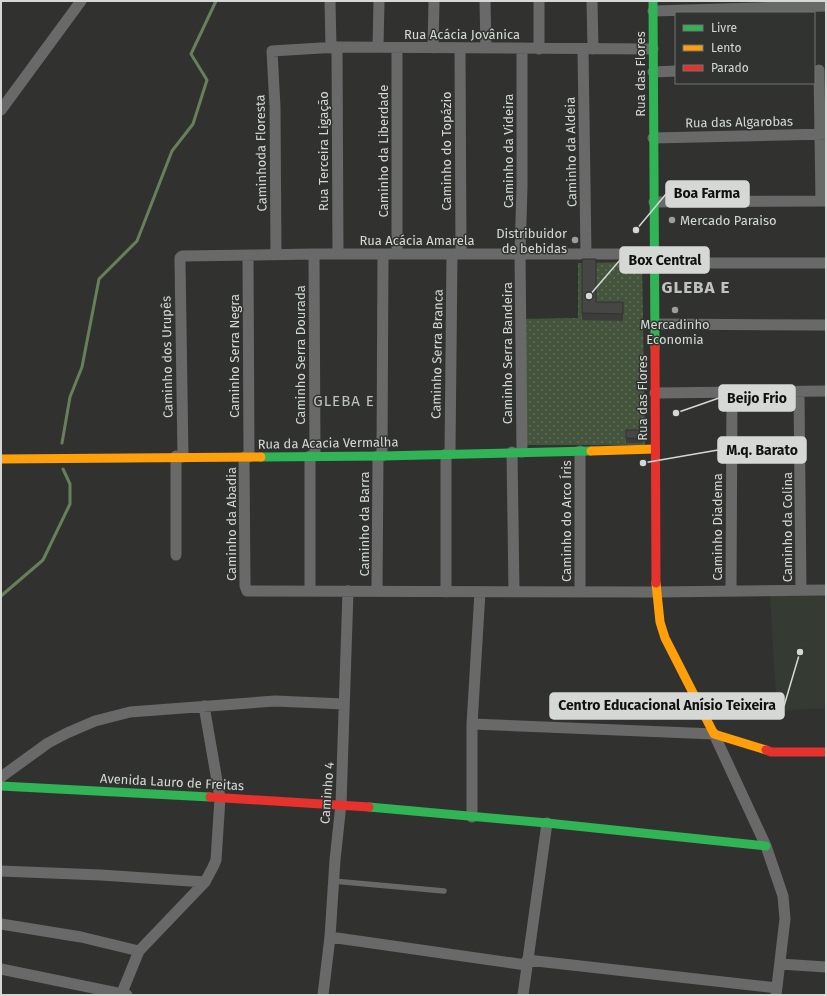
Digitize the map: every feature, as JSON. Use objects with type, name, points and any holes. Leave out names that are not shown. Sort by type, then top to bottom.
[{"type":"street","points":[[1,110],[82,1]]},
{"type":"street","name":"Rua Terceira Ligação","points":[[330,1],[334,48],[338,254]]},
{"type":"street","points":[[378,47],[379,1]]},
{"type":"street","points":[[433,48],[434,1]]},
{"type":"street","points":[[485,1],[486,48]]},
{"type":"street","points":[[539,1],[539,48]]},
{"type":"street","name":"Caminho da Aldeia","points":[[586,254],[588,49],[592,1]]},
{"type":"street","points":[[653,6],[826,6]]},
{"type":"street","name":"Rua das Flores","points":[[653,6],[656,592],[660,622],[665,638],[714,734]]},
{"type":"street","name":"Rua Acácia Jovânica","points":[[272,51],[378,47],[653,49]]},
{"type":"street","name":"Caminho da Liberdade","points":[[397,48],[397,254]]},
{"type":"street","name":"Caminho do Topázio","points":[[456,254],[460,48]]},
{"type":"street","name":"Caminho da Videira","points":[[520,254],[522,187],[522,48]]},
{"type":"street","name":"Caminhoda Floresta","points":[[272,51],[275,116],[276,254]]},
{"type":"street","points":[[654,202],[823,201],[823,134],[820,70]]},
{"type":"street","points":[[653,72],[675,72]]},
{"type":"street","name":"Rua das Algarobas","points":[[653,138],[823,134]]},
{"type":"street","name":"Rua Acácia Amarela","points":[[180,258],[182,256],[248,256],[276,254],[586,254],[654,259],[826,263]]},
{"type":"street","name":"Caminho Serra Dourada","points":[[310,591],[313,456],[314,254]]},
{"type":"street","name":"Caminho da Barra","points":[[377,591],[383,254]]},
{"type":"street","name":"Caminho Serra Branca","points":[[446,592],[448,453],[456,254]]},
{"type":"street","name":"Caminho Serra Bandeira","points":[[514,592],[520,254]]},
{"type":"street","name":"Caminho Serra Negra","points":[[247,457],[248,256]]},
{"type":"street","name":"Caminho dos Urupês","points":[[176,555],[180,456],[180,258]]},
{"type":"street","points":[[655,324],[826,325]]},
{"type":"street","points":[[655,393],[826,391]]},
{"type":"street","name":"Caminho Diadema","points":[[731,590],[732,392]]},
{"type":"street","name":"Caminho da Colina","points":[[799,392],[801,590]]},
{"type":"street","name":"Rua da Acacia Vermalha","points":[[1,459],[180,456],[380,456],[448,453],[655,449]]},
{"type":"street","name":"Caminho do Arco Íris","points":[[580,451],[580,592]]},
{"type":"street","name":"Caminho da Abadia","points":[[247,457],[246,590],[310,591]]},
{"type":"street","points":[[310,591],[656,592],[826,590]]},
{"type":"street","name":"Caminho 4","points":[[323,995],[330,937],[333,882],[341,804],[348,591]]},
{"type":"street","points":[[472,816],[472,724],[480,592]]},
{"type":"street","points":[[1,777],[48,743],[81,726],[130,712],[275,701],[344,704]]},
{"type":"street","points":[[1,969],[123,994],[139,951],[205,882],[216,860],[220,798],[204,706]]},
{"type":"street","points":[[472,724],[714,734],[771,752],[826,752]]},
{"type":"street","points":[[330,937],[526,962],[777,991],[785,919],[784,903],[766,846],[714,734]]},
{"type":"street","name":"Avenida Lauro de Freitas","points":[[1,786],[341,804],[547,823],[766,846]]},
{"type":"street","points":[[523,995],[526,962],[547,823]]},
{"type":"street","points":[[1,871],[101,875],[205,882]]},
{"type":"street","points":[[1,924],[80,938],[139,951]]},
{"type":"street","points":[[780,964],[826,967]]},
{"type":"lane","points":[[333,882],[444,891]]},
{"type":"shaded area","points":[[826,595],[826,708],[777,711],[770,596]]},
{"type":"green space","points":[[642,262],[645,445],[524,445],[524,319],[578,318],[578,263]]},
{"type":"building","points":[[582,259],[596,259],[596,302],[623,302],[623,314],[582,313]]},
{"type":"building","points":[[626,430],[642,430],[643,439],[626,438]]},
{"type":"waterway","points":[[62,443],[70,397],[82,367],[99,279],[137,241],[172,151],[193,124],[207,80],[191,54],[216,1]]},
{"type":"waterway","points":[[1,596],[43,560],[70,504],[70,484],[63,469]]},
{"type":"traffic: fast","points":[[653,1],[655,348]]},
{"type":"traffic: fast","points":[[261,457],[591,451]]},
{"type":"traffic: fast","points":[[1,786],[210,797]]},
{"type":"traffic: fast","points":[[369,807],[547,823],[766,846]]},
{"type":"traffic: slow","points":[[591,451],[655,449]]},
{"type":"traffic: slow","points":[[1,459],[261,457]]},
{"type":"traffic: slow","points":[[656,583],[660,622],[665,638],[714,734],[766,750]]},
{"type":"traffic: jam","points":[[655,348],[656,583]]},
{"type":"traffic: jam","points":[[766,750],[771,752],[826,752]]},
{"type":"traffic: jam","points":[[210,797],[369,807]]},
{"type":"place","name":"Mercado Paraiso","points":[[672,220]]},
{"type":"place","name":"Boa Farma","points":[[636,230]]},
{"type":"place","name":"Distribuidor de bebidas","points":[[575,240]]},
{"type":"place","name":"Box Central","points":[[589,296]]},
{"type":"place","name":"Mercadinho Economia","points":[[675,310]]},
{"type":"place","name":"Beijo Frio","points":[[676,413]]},
{"type":"place","name":"M.q. Barato","points":[[643,463]]},
{"type":"place","name":"Centro Educacional Anísio Teixeira","points":[[800,652]]},
{"type":"district","name":"GLEBA E","points":[[696,287]]},
{"type":"district","name":"GLEBA E","points":[[344,401]]}]
